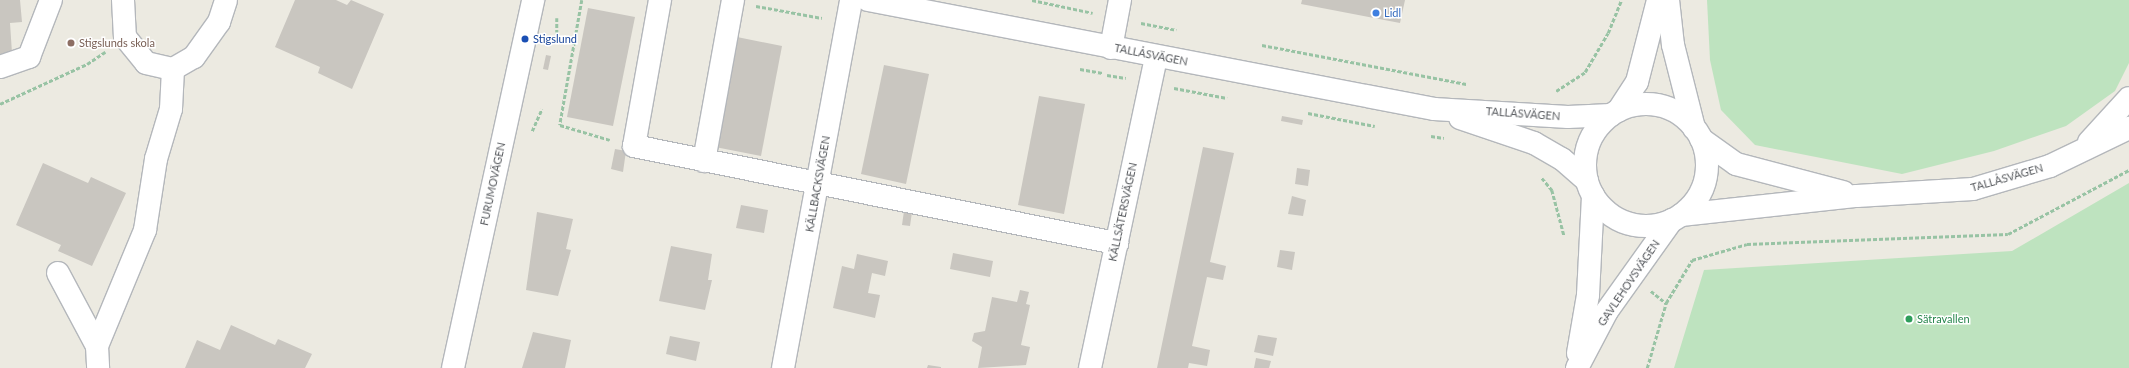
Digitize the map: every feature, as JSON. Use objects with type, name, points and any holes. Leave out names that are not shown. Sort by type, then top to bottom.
[{"type":"street","points":[[0,66],[29,57],[51,0]]},
{"type":"street","points":[[123,0],[125,37],[146,63],[173,69],[194,57],[219,22],[226,0]]},
{"type":"street","name":"FURUMOVÄGEN","points":[[453,368],[533,0]]},
{"type":"street","points":[[660,0],[634,146],[1117,243]]},
{"type":"street","points":[[704,161],[734,0]]},
{"type":"street","name":"KÄLLBACKSVÄGEN","points":[[783,368],[851,0]]},
{"type":"street","name":"TALLÅSVÄGEN","points":[[868,0],[1156,57],[1434,109],[1568,117],[1615,113],[1639,104],[1660,106],[1679,114],[1698,134],[1736,164],[1857,196]]},
{"type":"street","points":[[1111,48],[1120,0]]},
{"type":"street","points":[[1615,113],[1637,82],[1658,0]]},
{"type":"street","points":[[1668,0],[1673,46],[1698,134]]},
{"type":"street","name":"KÄLLSÄTERSVÄGEN","points":[[1090,368],[1156,57]]},
{"type":"street","points":[[98,368],[97,346],[145,230],[156,159],[171,109],[173,69]]},
{"type":"street","name":"TALLÅSVÄGEN","points":[[2081,150],[2129,98]]},
{"type":"street","name":"TALLÅSVÄGEN","points":[[1434,109],[1534,143],[1562,159],[1590,188],[1604,210],[1619,220],[1655,226],[1677,218],[1857,196],[1973,189],[2022,176],[2129,128]]},
{"type":"street","name":"TALLÅSVÄGEN","points":[[1590,188],[1589,144],[1597,128],[1615,113]]},
{"type":"street","name":"TALLÅSVÄGEN","points":[[1677,218],[1694,204],[1707,173],[1698,134]]},
{"type":"street","name":"GAVLEHOVSVÄGEN","points":[[1577,368],[1588,295],[1590,188]]},
{"type":"street","name":"GAVLEHOVSVÄGEN","points":[[1577,368],[1608,311],[1677,218]]},
{"type":"street","points":[[58,272],[97,346]]},
{"type":"path","points":[[582,0],[560,125],[634,146]]},
{"type":"path","points":[[0,104],[87,64],[125,37]]},
{"type":"path","points":[[1262,45],[1471,84]]},
{"type":"path","points":[[532,131],[542,109]]},
{"type":"path","points":[[1308,113],[1378,126]]},
{"type":"path","points":[[1424,135],[1447,139]]},
{"type":"path","points":[[1647,368],[1666,303],[1692,260],[1747,244],[2008,234],[2129,170]]},
{"type":"green space","points":[[1707,0],[2129,0],[2129,63],[2115,91],[2066,126],[1994,151],[1902,174],[1755,145],[1721,110],[1710,60]]},
{"type":"green space","name":"Sätravallen","points":[[2129,183],[2129,368],[1674,368],[1704,270],[2012,251]]},
{"type":"building","points":[[0,0],[20,0],[22,22],[10,23],[12,53],[0,54]]},
{"type":"building","points":[[295,0],[336,0],[347,5],[351,0],[384,14],[352,89],[318,73],[320,67],[275,47]]},
{"type":"building","name":"Lidl","points":[[1302,0],[1405,0],[1400,23],[1301,4]]},
{"type":"building","points":[[588,8],[635,17],[613,126],[567,117]]},
{"type":"building","points":[[737,37],[782,46],[761,156],[715,147]]},
{"type":"building","points":[[546,55],[551,56],[548,70],[543,69]]},
{"type":"building","points":[[884,65],[929,74],[906,184],[861,174]]},
{"type":"building","points":[[1039,96],[1085,104],[1064,214],[1018,205]]},
{"type":"building","points":[[1282,116],[1303,120],[1302,125],[1281,121]]},
{"type":"building","points":[[1203,147],[1234,153],[1210,262],[1226,266],[1223,280],[1207,277],[1192,346],[1210,350],[1207,366],[1189,363],[1188,368],[1157,368]]},
{"type":"building","points":[[615,149],[626,151],[623,172],[611,169]]},
{"type":"building","points":[[43,163],[88,183],[91,177],[126,193],[92,266],[58,251],[61,245],[16,225]]},
{"type":"building","points":[[1297,168],[1310,170],[1308,186],[1295,184]]},
{"type":"building","points":[[1292,196],[1306,200],[1303,216],[1288,214]]},
{"type":"building","points":[[741,205],[768,210],[764,233],[736,228]]},
{"type":"building","points":[[904,211],[912,212],[910,226],[902,225]]},
{"type":"building","points":[[537,212],[573,219],[566,249],[571,250],[558,296],[526,290]]},
{"type":"building","points":[[671,246],[712,254],[708,280],[712,280],[705,310],[659,301]]},
{"type":"building","points":[[1280,250],[1295,252],[1292,270],[1277,267]]},
{"type":"building","points":[[953,253],[993,261],[990,277],[950,269]]},
{"type":"building","points":[[857,254],[888,261],[885,276],[872,273],[868,293],[880,295],[875,318],[833,308],[842,266],[854,269]]},
{"type":"building","points":[[1020,290],[1029,292],[1026,304],[1030,305],[1021,345],[1030,347],[1026,365],[978,368],[982,347],[972,341],[974,333],[985,331],[992,297],[1017,302]]},
{"type":"building","points":[[231,325],[275,345],[278,339],[312,354],[305,368],[185,368],[197,340],[220,350]]},
{"type":"building","points":[[533,332],[571,340],[565,368],[522,368]]},
{"type":"building","points":[[1258,335],[1277,338],[1273,356],[1254,352]]},
{"type":"building","points":[[670,336],[700,342],[696,361],[666,354]]},
{"type":"building","points":[[1256,358],[1271,361],[1269,368],[1254,368]]},
{"type":"building","points":[[928,365],[941,367],[941,368],[927,368]]},
{"type":"place","name":"Lidl","points":[[1376,13]]},
{"type":"place","name":"Stigslund","points":[[525,39]]},
{"type":"place","name":"Stigslunds skola","points":[[71,43]]},
{"type":"place","name":"Sätravallen","points":[[1909,319]]}]
